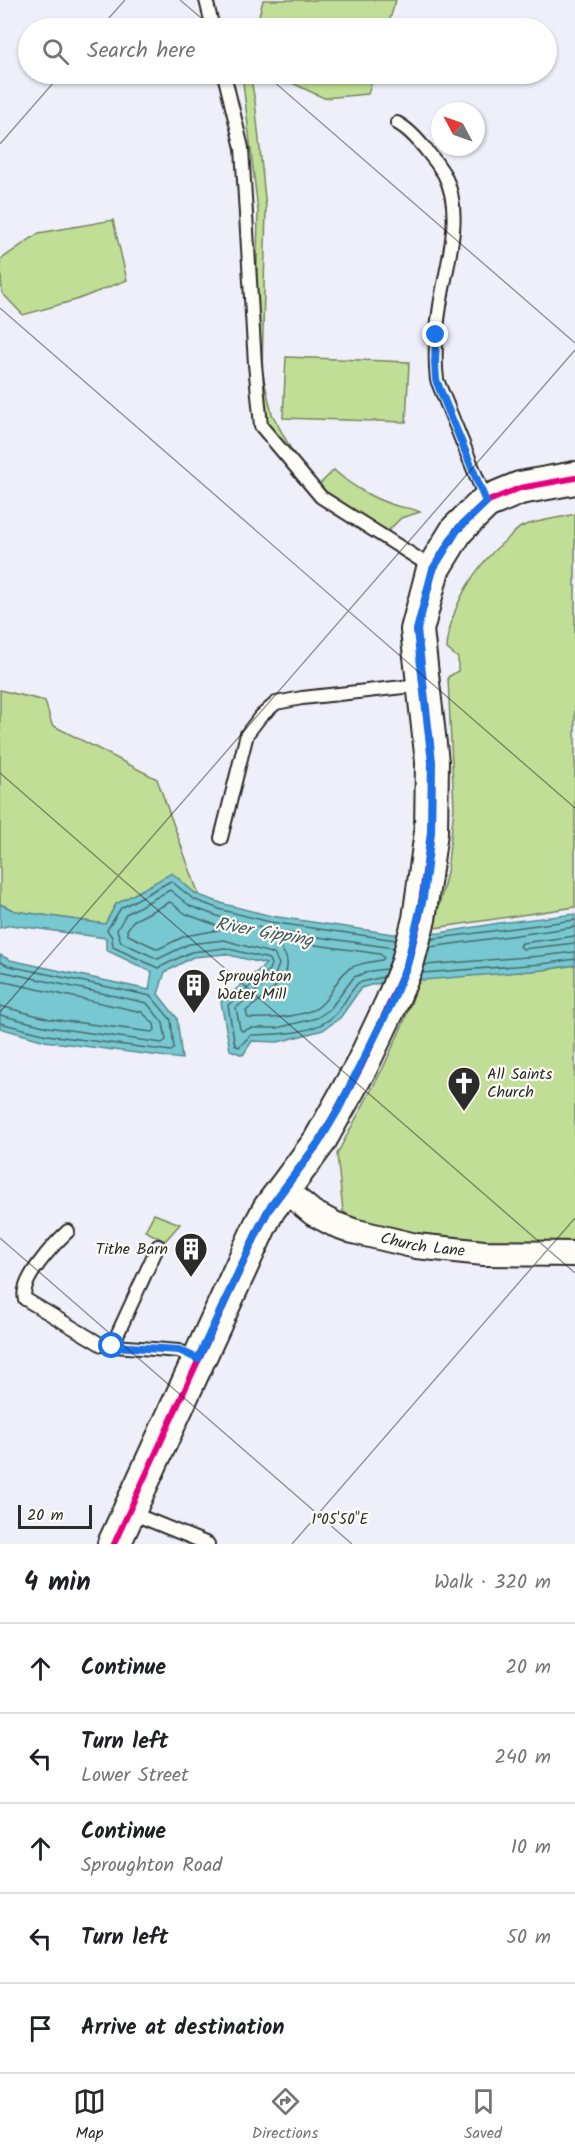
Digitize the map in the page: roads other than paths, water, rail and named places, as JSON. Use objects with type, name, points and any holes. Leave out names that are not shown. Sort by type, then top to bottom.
[{"type":"street","points":[[114,1544],[260,1226],[319,1142],[338,1110],[391,1004],[407,965],[419,919],[431,832],[432,762],[417,630],[433,569],[457,530],[486,502],[520,488],[575,478]]},
{"type":"street","name":"Church Lane","points":[[284,1189],[313,1213],[334,1224],[353,1231],[416,1246],[484,1253],[575,1254]]},
{"type":"lane","points":[[206,0],[210,18]]},
{"type":"lane","points":[[226,84],[242,148],[261,426],[321,497],[433,569]]},
{"type":"lane","points":[[397,123],[418,140],[434,160],[444,175],[450,193],[452,238],[436,335],[436,380],[486,502]]},
{"type":"lane","points":[[220,838],[247,734],[260,717],[276,704],[302,698],[423,685]]},
{"type":"lane","points":[[68,1231],[50,1249],[36,1268],[23,1295],[28,1301],[102,1345],[179,1350],[198,1359]]},
{"type":"lane","points":[[112,1346],[158,1246]]},
{"type":"lane","points":[[128,1512],[208,1544]]},
{"type":"water","name":"River Gipping","points":[[172,873],[196,894],[224,904],[271,916],[393,934],[440,933],[575,914],[575,965],[543,970],[374,984],[361,988],[340,1018],[323,1030],[278,1042],[252,1041],[243,1055],[230,1050],[221,1002],[266,964],[225,954],[193,957],[165,972],[158,994],[177,1018],[182,1059],[45,1041],[0,1028],[0,955],[10,960],[149,990],[152,972],[106,950],[106,938],[11,925],[0,928],[0,904],[15,911],[105,924],[116,904]]},
{"type":"place","name":"Sproughton Water Mill","points":[[194,1014]]},
{"type":"place","name":"All Saints Church","points":[[464,1112]]},
{"type":"place","name":"Tithe Barn","points":[[191,1278]]}]
